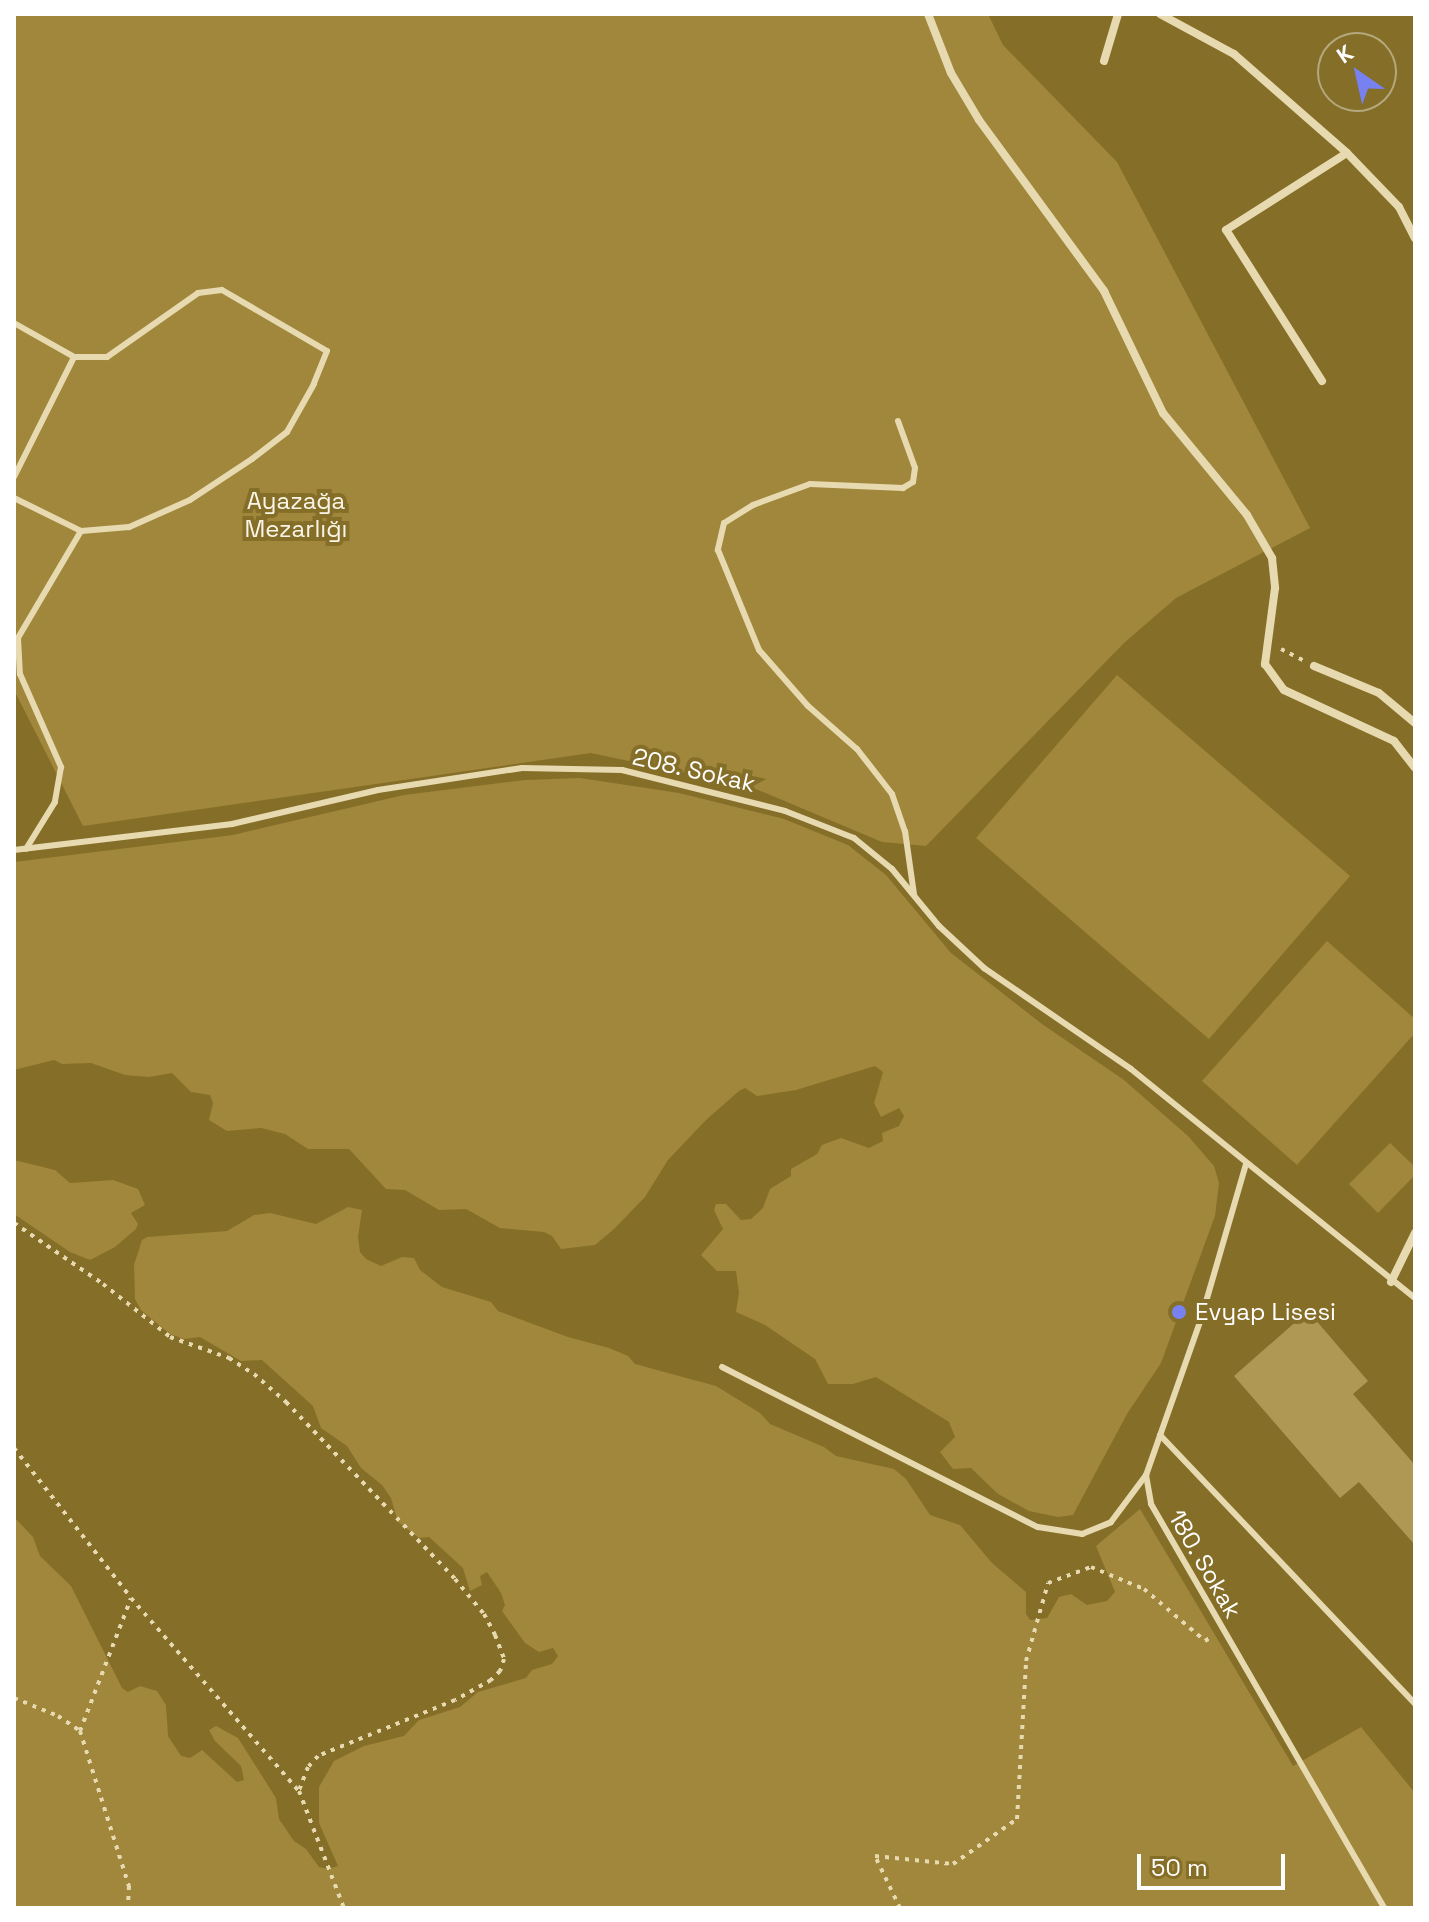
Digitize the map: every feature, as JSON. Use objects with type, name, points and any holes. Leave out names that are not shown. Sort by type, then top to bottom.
[{"type":"street","points":[[928,14],[951,73],[979,120],[1104,291],[1163,413],[1247,515],[1272,558],[1275,588],[1265,664],[1284,690],[1394,741],[1415,768]]},
{"type":"street","points":[[1104,61],[1118,14]]},
{"type":"street","points":[[1160,14],[1234,54],[1347,153],[1399,207],[1415,238]]},
{"type":"street","points":[[1322,381],[1226,230],[1347,153]]},
{"type":"street","points":[[1314,666],[1379,693],[1415,723]]},
{"type":"street","points":[[1391,1282],[1415,1233]]},
{"type":"lane","points":[[14,323],[74,357],[107,357],[198,293],[222,290],[327,351],[314,384],[287,432],[190,500],[129,527],[81,531],[14,498]]},
{"type":"lane","points":[[14,477],[74,357]]},
{"type":"lane","points":[[898,421],[915,468],[913,482],[903,488],[810,484],[753,505],[724,523],[718,550],[759,650],[808,706],[857,749],[892,794],[905,831],[914,894]]},
{"type":"lane","points":[[26,849],[55,802],[61,767],[20,674],[18,638],[81,531]]},
{"type":"lane","name":"208. Sokak","points":[[14,850],[232,824],[406,785],[522,768],[580,767],[680,782],[830,826],[854,838],[892,869],[939,926],[984,968],[1131,1069],[1196,1118],[1246,1164],[1415,1298]]},
{"type":"lane","points":[[722,1367],[1038,1527],[1082,1534],[1111,1522],[1146,1475],[1201,1319],[1246,1164]]},
{"type":"lane","points":[[1160,1435],[1415,1704]]},
{"type":"lane","name":"180. Sokak","points":[[1146,1475],[1151,1504],[1384,1908]]},
{"type":"path","points":[[1268,642],[1314,666]]},
{"type":"path","points":[[14,1223],[103,1284],[170,1337],[229,1358],[254,1374],[286,1402],[455,1579],[484,1614],[495,1635],[504,1659],[500,1671],[491,1680],[455,1700],[318,1756],[308,1767],[299,1791]]},
{"type":"path","points":[[14,1448],[131,1598],[299,1791],[344,1908]]},
{"type":"path","points":[[900,1908],[875,1856],[953,1864],[1017,1819],[1026,1661],[1048,1583],[1091,1567],[1144,1589],[1205,1641],[1223,1631]]},
{"type":"path","points":[[80,1731],[131,1598]]},
{"type":"path","points":[[14,1698],[58,1716],[80,1731],[129,1886],[128,1908]]},
{"type":"green space","name":"Ayazağa Mezarlığı","points":[[14,14],[988,14],[1003,45],[1117,162],[1310,528],[1176,598],[1124,643],[926,846],[882,842],[751,787],[591,753],[83,826],[14,690]]},
{"type":"green space","points":[[1117,675],[1350,876],[1209,1039],[976,838]]},
{"type":"green space","points":[[580,778],[679,793],[784,819],[848,845],[886,875],[951,953],[1042,1024],[1124,1080],[1188,1136],[1214,1166],[1219,1183],[1215,1216],[1161,1363],[1127,1414],[1073,1515],[1058,1517],[1029,1511],[998,1494],[971,1468],[953,1469],[940,1452],[955,1437],[949,1422],[876,1377],[853,1384],[828,1384],[815,1359],[765,1325],[736,1312],[739,1293],[736,1271],[717,1271],[701,1255],[723,1229],[714,1210],[716,1204],[726,1204],[741,1220],[751,1219],[763,1208],[770,1189],[791,1176],[791,1169],[817,1154],[822,1145],[841,1138],[869,1148],[883,1141],[882,1133],[899,1126],[904,1116],[899,1108],[881,1117],[874,1103],[883,1072],[875,1066],[796,1090],[757,1096],[745,1088],[739,1091],[668,1160],[645,1197],[614,1229],[595,1245],[561,1249],[552,1236],[544,1232],[500,1228],[466,1209],[439,1210],[405,1190],[386,1189],[349,1149],[308,1149],[285,1134],[261,1128],[227,1131],[209,1120],[213,1103],[210,1095],[191,1092],[172,1073],[149,1077],[125,1075],[91,1063],[62,1064],[54,1060],[14,1070],[14,862],[233,835],[404,795],[525,780]]},
{"type":"green space","points":[[1327,941],[1415,1019],[1415,1033],[1297,1165],[1202,1081]]},
{"type":"green space","points":[[1390,1143],[1415,1167],[1415,1175],[1378,1213],[1349,1184]]},
{"type":"green space","points":[[14,1160],[55,1170],[70,1183],[113,1180],[138,1189],[145,1205],[131,1213],[138,1224],[136,1229],[115,1247],[90,1260],[70,1252],[14,1214]]},
{"type":"green space","points":[[348,1207],[362,1210],[358,1237],[360,1252],[366,1259],[381,1266],[402,1257],[414,1258],[420,1270],[442,1287],[491,1302],[498,1311],[568,1337],[609,1348],[628,1356],[635,1364],[716,1386],[760,1413],[770,1424],[824,1447],[836,1456],[894,1469],[906,1479],[930,1515],[960,1525],[992,1563],[1026,1592],[1026,1614],[1030,1620],[1047,1618],[1059,1597],[1071,1594],[1087,1605],[1107,1601],[1115,1592],[1096,1546],[1140,1509],[1293,1766],[1361,1727],[1415,1793],[1415,1908],[14,1908],[14,1517],[33,1537],[40,1556],[71,1586],[122,1688],[128,1692],[140,1686],[157,1691],[166,1705],[168,1736],[181,1756],[190,1758],[202,1750],[237,1782],[244,1780],[241,1766],[215,1741],[209,1730],[216,1726],[238,1738],[276,1798],[279,1819],[294,1841],[306,1849],[319,1867],[328,1869],[338,1866],[319,1823],[319,1787],[334,1761],[364,1746],[404,1736],[419,1720],[460,1707],[478,1692],[526,1678],[532,1670],[552,1664],[558,1656],[553,1648],[539,1652],[525,1643],[502,1611],[505,1605],[501,1593],[487,1572],[480,1576],[482,1585],[470,1591],[463,1568],[429,1537],[419,1538],[398,1522],[391,1498],[382,1485],[361,1468],[347,1446],[321,1428],[313,1406],[262,1360],[241,1361],[200,1337],[184,1339],[170,1334],[141,1310],[135,1299],[134,1265],[142,1240],[147,1237],[227,1231],[254,1215],[270,1213],[316,1224]]},
{"type":"building","points":[[1308,1311],[1368,1381],[1353,1394],[1415,1465],[1415,1545],[1359,1482],[1340,1498],[1234,1376]]},
{"type":"place","name":"Evyap Lisesi","points":[[1179,1312]]}]
